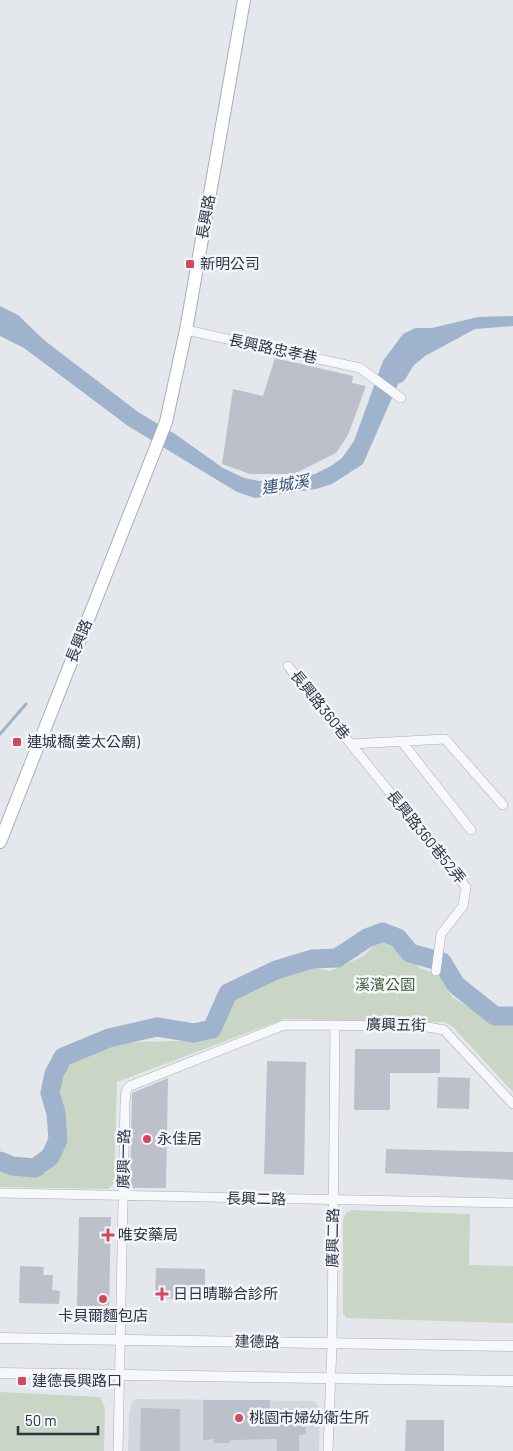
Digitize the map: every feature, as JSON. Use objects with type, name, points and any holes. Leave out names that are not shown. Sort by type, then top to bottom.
[{"type":"main road","name":"長興路","points":[[0,842],[160,436],[174,393],[244,0]]},
{"type":"street","name":"長興路忠孝巷","points":[[186,330],[360,368],[401,398]]},
{"type":"street","name":"長興路360巷","points":[[288,666],[351,744]]},
{"type":"street","points":[[351,744],[445,739],[503,805]]},
{"type":"street","points":[[402,742],[471,830]]},
{"type":"street","name":"長興路360巷52弄","points":[[351,744],[466,887],[463,906],[442,934],[436,971]]},
{"type":"street","name":"廣興一路","points":[[118,1451],[126,1090],[130,1086],[284,1025],[335,1025]]},
{"type":"street","name":"廣興五街","points":[[335,1025],[427,1026],[444,1030],[513,1104]]},
{"type":"street","name":"廣興二路","points":[[328,1451],[332,1343],[335,1025]]},
{"type":"street","name":"長興二路","points":[[0,1193],[513,1204]]},
{"type":"street","name":"建德路","points":[[0,1338],[513,1346]]},
{"type":"street","points":[[0,1373],[513,1381]]},
{"type":"shaded area","points":[[137,1399],[315,1401],[320,1408],[319,1451],[128,1451],[129,1414],[132,1402]]},
{"type":"green space","name":"溪濱公園","points":[[379,939],[386,940],[420,968],[439,975],[452,997],[488,1018],[501,1022],[513,1021],[513,1092],[453,1027],[444,1022],[284,1019],[117,1082],[114,1183],[108,1189],[0,1187],[0,1170],[22,1175],[40,1175],[49,1170],[56,1160],[61,1147],[64,1129],[55,1089],[60,1075],[71,1064],[88,1054],[122,1043],[192,1040],[210,1037],[219,1027],[224,1010],[235,999],[266,985],[300,965],[330,971],[364,956]]},
{"type":"green space","points":[[352,1210],[470,1214],[469,1265],[513,1266],[513,1323],[346,1318],[343,1313],[343,1220],[346,1213]]},
{"type":"green space","points":[[0,1392],[100,1397],[105,1408],[104,1451],[0,1451]]},
{"type":"water","name":"連城溪","points":[[0,306],[18,315],[44,340],[138,412],[175,434],[223,468],[244,478],[260,481],[315,474],[342,458],[354,441],[383,361],[403,334],[415,328],[432,328],[478,317],[513,316],[513,326],[475,329],[425,356],[414,365],[404,381],[398,384],[363,464],[332,484],[316,489],[255,498],[237,492],[128,426],[24,348],[0,336]]},
{"type":"building","points":[[275,358],[353,376],[352,383],[366,386],[348,435],[336,453],[294,474],[250,474],[222,464],[233,389],[263,396]]},
{"type":"building","points":[[355,1049],[440,1049],[440,1073],[390,1073],[390,1110],[354,1110]]},
{"type":"building","points":[[267,1061],[306,1062],[304,1175],[264,1174]]},
{"type":"building","points":[[438,1077],[470,1078],[469,1109],[437,1108]]},
{"type":"building","name":"永佳居","points":[[168,1078],[166,1188],[134,1188],[130,1185],[132,1093]]},
{"type":"building","points":[[386,1149],[513,1152],[513,1180],[385,1173]]},
{"type":"building","points":[[79,1217],[111,1217],[109,1306],[77,1306]]},
{"type":"building","points":[[20,1266],[44,1267],[43,1275],[53,1275],[52,1290],[60,1291],[59,1304],[19,1303]]},
{"type":"building","points":[[156,1268],[205,1269],[205,1300],[155,1298]]},
{"type":"building","points":[[203,1400],[270,1400],[270,1414],[305,1414],[306,1434],[299,1435],[299,1451],[277,1451],[277,1439],[231,1440],[229,1443],[214,1443],[214,1439],[203,1440]]},
{"type":"building","points":[[141,1408],[180,1409],[180,1451],[140,1451]]},
{"type":"building","points":[[406,1420],[444,1420],[444,1451],[405,1451]]},
{"type":"waterway","points":[[0,734],[26,704]]},
{"type":"waterway","points":[[0,1161],[12,1166],[35,1168],[50,1157],[58,1140],[56,1113],[50,1093],[54,1074],[63,1057],[109,1038],[157,1027],[194,1033],[212,1029],[228,993],[276,970],[312,959],[337,958],[367,938],[383,932],[398,938],[410,953],[442,962],[456,985],[495,1016],[513,1016]]},
{"type":"place","name":"新明公司","points":[[190,264]]},
{"type":"place","name":"連城橋(姜太公廟)","points":[[17,742]]},
{"type":"place","name":"永佳居","points":[[147,1139]]},
{"type":"place","name":"唯安藥局","points":[[108,1235]]},
{"type":"place","name":"日日晴聯合診所","points":[[162,1294]]},
{"type":"place","name":"卡貝爾麵包店","points":[[103,1299]]},
{"type":"place","name":"建德長興路口","points":[[22,1381]]},
{"type":"place","name":"桃園市婦幼衛生所","points":[[239,1418]]}]
